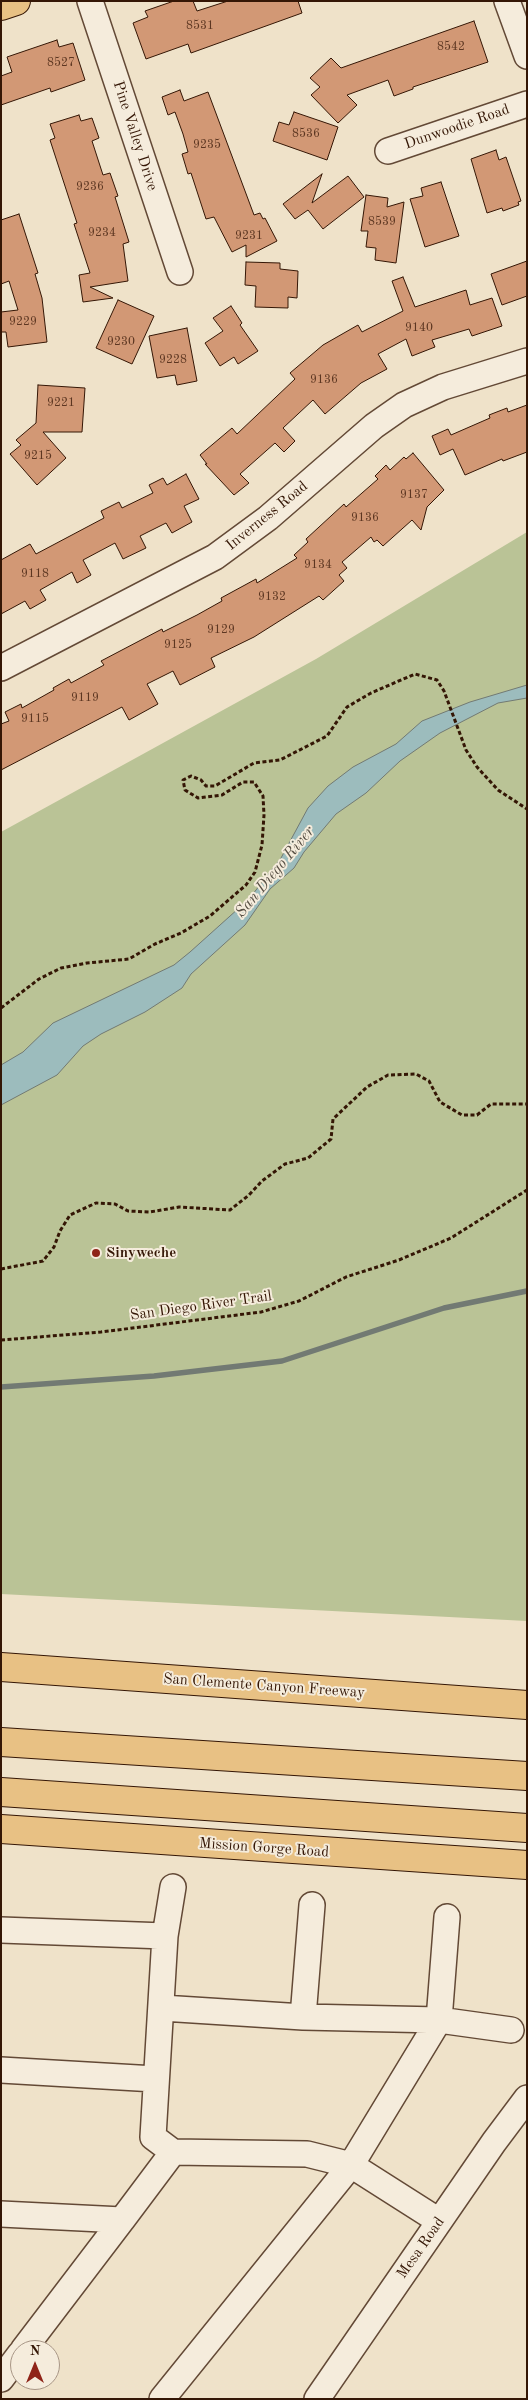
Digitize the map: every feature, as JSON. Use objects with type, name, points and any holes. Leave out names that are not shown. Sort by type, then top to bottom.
[{"type":"main road","points":[[1,6],[16,1]]},
{"type":"main road","name":"San Clemente Canyon Freeway","points":[[1,1667],[527,1705]]},
{"type":"main road","points":[[1,1742],[527,1776]]},
{"type":"main road","points":[[1,1792],[527,1828]]},
{"type":"main road","name":"Mission Gorge Road","points":[[1,1829],[527,1865]]},
{"type":"street","name":"Pine Valley Drive","points":[[90,1],[180,272]]},
{"type":"street","points":[[507,1],[527,56]]},
{"type":"street","name":"Dunwoodie Road","points":[[388,151],[527,104]]},
{"type":"street","name":"Inverness Road","points":[[1,668],[216,557],[268,518],[374,426],[404,405],[442,387],[527,361]]},
{"type":"street","points":[[173,1887],[165,1936],[153,2137],[173,2152],[307,2154],[351,2165],[439,2221]]},
{"type":"street","points":[[302,2017],[312,1904]]},
{"type":"street","points":[[162,2399],[351,2165],[438,2020],[447,1917]]},
{"type":"street","points":[[1,1930],[165,1936]]},
{"type":"street","points":[[162,2008],[302,2017],[438,2020],[511,2030]]},
{"type":"street","points":[[1,2070],[155,2079]]},
{"type":"street","name":"Mesa Road","points":[[317,2399],[439,2221],[518,2127],[527,2098]]},
{"type":"street","points":[[31,2340],[173,2152]]},
{"type":"street","points":[[1,2214],[122,2220]]},
{"type":"street","points":[[1,2379],[10,2367]]},
{"type":"path","points":[[1,1008],[39,979],[61,968],[87,963],[129,959],[155,944],[181,934],[210,916],[246,885],[255,872],[262,845],[263,796],[254,782],[243,782],[222,795],[198,798],[185,790],[183,780],[191,776],[201,780],[206,786],[215,786],[254,763],[280,760],[327,736],[347,707],[371,693],[414,674],[437,680],[460,735],[477,767],[498,790],[527,809]]},
{"type":"path","points":[[1,1269],[43,1261],[54,1247],[70,1215],[96,1203],[115,1204],[128,1211],[150,1212],[179,1207],[230,1210],[249,1195],[262,1181],[285,1164],[308,1158],[331,1139],[333,1119],[367,1086],[388,1075],[416,1074],[429,1081],[440,1102],[462,1115],[477,1115],[492,1104],[527,1104]]},
{"type":"path","name":"San Diego River Trail","points":[[1,1340],[101,1332],[222,1318],[276,1308],[300,1301],[346,1277],[399,1260],[451,1238],[527,1190]]},
{"type":"green space","points":[[527,532],[527,1621],[1,1594],[1,832],[316,659]]},
{"type":"water","name":"San Diego River","points":[[527,685],[527,698],[498,703],[440,733],[400,761],[366,793],[336,814],[304,852],[294,868],[270,889],[245,925],[191,974],[182,988],[145,1012],[101,1034],[83,1046],[57,1075],[1,1105],[1,1065],[23,1052],[53,1023],[174,965],[190,952],[249,899],[281,858],[308,808],[328,786],[353,767],[396,744],[422,721],[470,702]]},
{"type":"building","points":[[174,1],[193,1],[197,11],[228,1],[298,1],[302,13],[191,53],[188,44],[146,59],[133,23],[148,17],[145,11]]},
{"type":"building","points":[[474,21],[488,62],[413,87],[413,89],[394,96],[388,80],[347,95],[357,105],[338,123],[311,95],[320,87],[310,78],[331,58],[341,68]]},
{"type":"building","points":[[57,40],[59,47],[73,43],[85,80],[51,92],[50,88],[1,105],[1,76],[12,72],[7,57]]},
{"type":"building","points":[[180,90],[184,101],[208,92],[254,215],[260,213],[263,219],[265,218],[277,241],[246,257],[246,245],[232,252],[214,217],[206,219],[191,173],[188,174],[182,154],[188,152],[183,134],[175,112],[168,115],[162,97]]},
{"type":"building","points":[[294,112],[338,127],[327,160],[273,141],[279,122],[289,125]]},
{"type":"building","points":[[79,115],[81,121],[92,118],[99,138],[92,141],[103,175],[110,173],[118,196],[115,197],[129,242],[123,244],[128,281],[90,287],[113,298],[83,302],[79,275],[90,273],[74,224],[77,223],[50,140],[55,138],[50,124]]},
{"type":"building","points":[[496,150],[499,160],[506,157],[521,201],[518,202],[519,205],[503,211],[502,208],[487,213],[471,159]]},
{"type":"building","points":[[322,174],[312,203],[348,176],[364,197],[323,229],[308,210],[295,219],[283,204]]},
{"type":"building","points":[[441,182],[459,236],[425,247],[410,199],[423,196],[421,188]]},
{"type":"building","points":[[366,195],[388,198],[387,207],[404,202],[396,263],[375,260],[376,248],[366,247],[368,231],[361,231]]},
{"type":"building","points":[[19,214],[38,273],[35,274],[42,298],[47,342],[8,347],[6,332],[1,332],[1,312],[18,310],[9,281],[1,284],[1,220]]},
{"type":"building","points":[[527,261],[527,296],[502,305],[491,274]]},
{"type":"building","points":[[246,262],[280,263],[280,269],[298,271],[297,298],[288,297],[288,308],[255,307],[256,286],[245,285]]},
{"type":"building","points":[[403,277],[415,307],[466,290],[470,305],[492,298],[502,326],[472,336],[469,329],[432,340],[435,347],[412,356],[406,339],[378,354],[387,369],[361,383],[325,414],[313,400],[283,428],[295,441],[284,452],[275,443],[240,474],[249,483],[234,495],[205,464],[207,464],[200,455],[232,428],[237,434],[295,379],[290,373],[323,345],[358,325],[362,332],[403,311],[392,281]]},
{"type":"building","points":[[118,300],[154,316],[132,364],[96,348]]},
{"type":"building","points":[[231,306],[242,323],[240,325],[258,351],[238,364],[234,357],[220,366],[205,343],[223,331],[213,318]]},
{"type":"building","points":[[187,328],[197,381],[177,385],[175,375],[157,378],[149,336]]},
{"type":"building","points":[[38,385],[85,388],[82,432],[43,432],[66,458],[37,485],[10,454],[21,445],[16,440],[36,423]]},
{"type":"building","points":[[527,405],[527,452],[503,461],[502,459],[465,475],[453,449],[440,455],[432,436],[448,429],[451,435],[490,418],[489,415],[507,408],[508,412]]},
{"type":"building","points":[[413,453],[444,490],[427,507],[421,530],[412,520],[383,546],[377,540],[374,542],[371,537],[342,562],[347,568],[339,575],[344,581],[323,600],[319,596],[254,637],[211,658],[215,667],[180,685],[173,671],[147,684],[158,704],[129,720],[122,707],[1,770],[1,724],[9,721],[5,712],[21,704],[22,708],[69,679],[71,683],[104,665],[101,661],[162,629],[163,632],[197,615],[222,601],[221,598],[256,579],[257,583],[297,558],[294,555],[308,542],[306,539],[344,504],[346,507],[378,479],[375,476],[386,465],[390,470],[404,457],[406,459]]},
{"type":"building","points":[[186,474],[199,499],[184,506],[192,522],[172,533],[166,523],[140,536],[146,548],[123,559],[115,543],[83,560],[91,575],[77,583],[72,572],[40,590],[46,600],[30,609],[25,601],[1,614],[1,560],[30,544],[36,554],[104,518],[101,511],[119,502],[122,508],[153,493],[149,485],[163,478],[167,485]]},
{"type":"waterway","points":[[1,1387],[154,1376],[282,1361],[444,1308],[527,1291]]},
{"type":"place","name":"Sinyweche","points":[[96,1253]]}]
